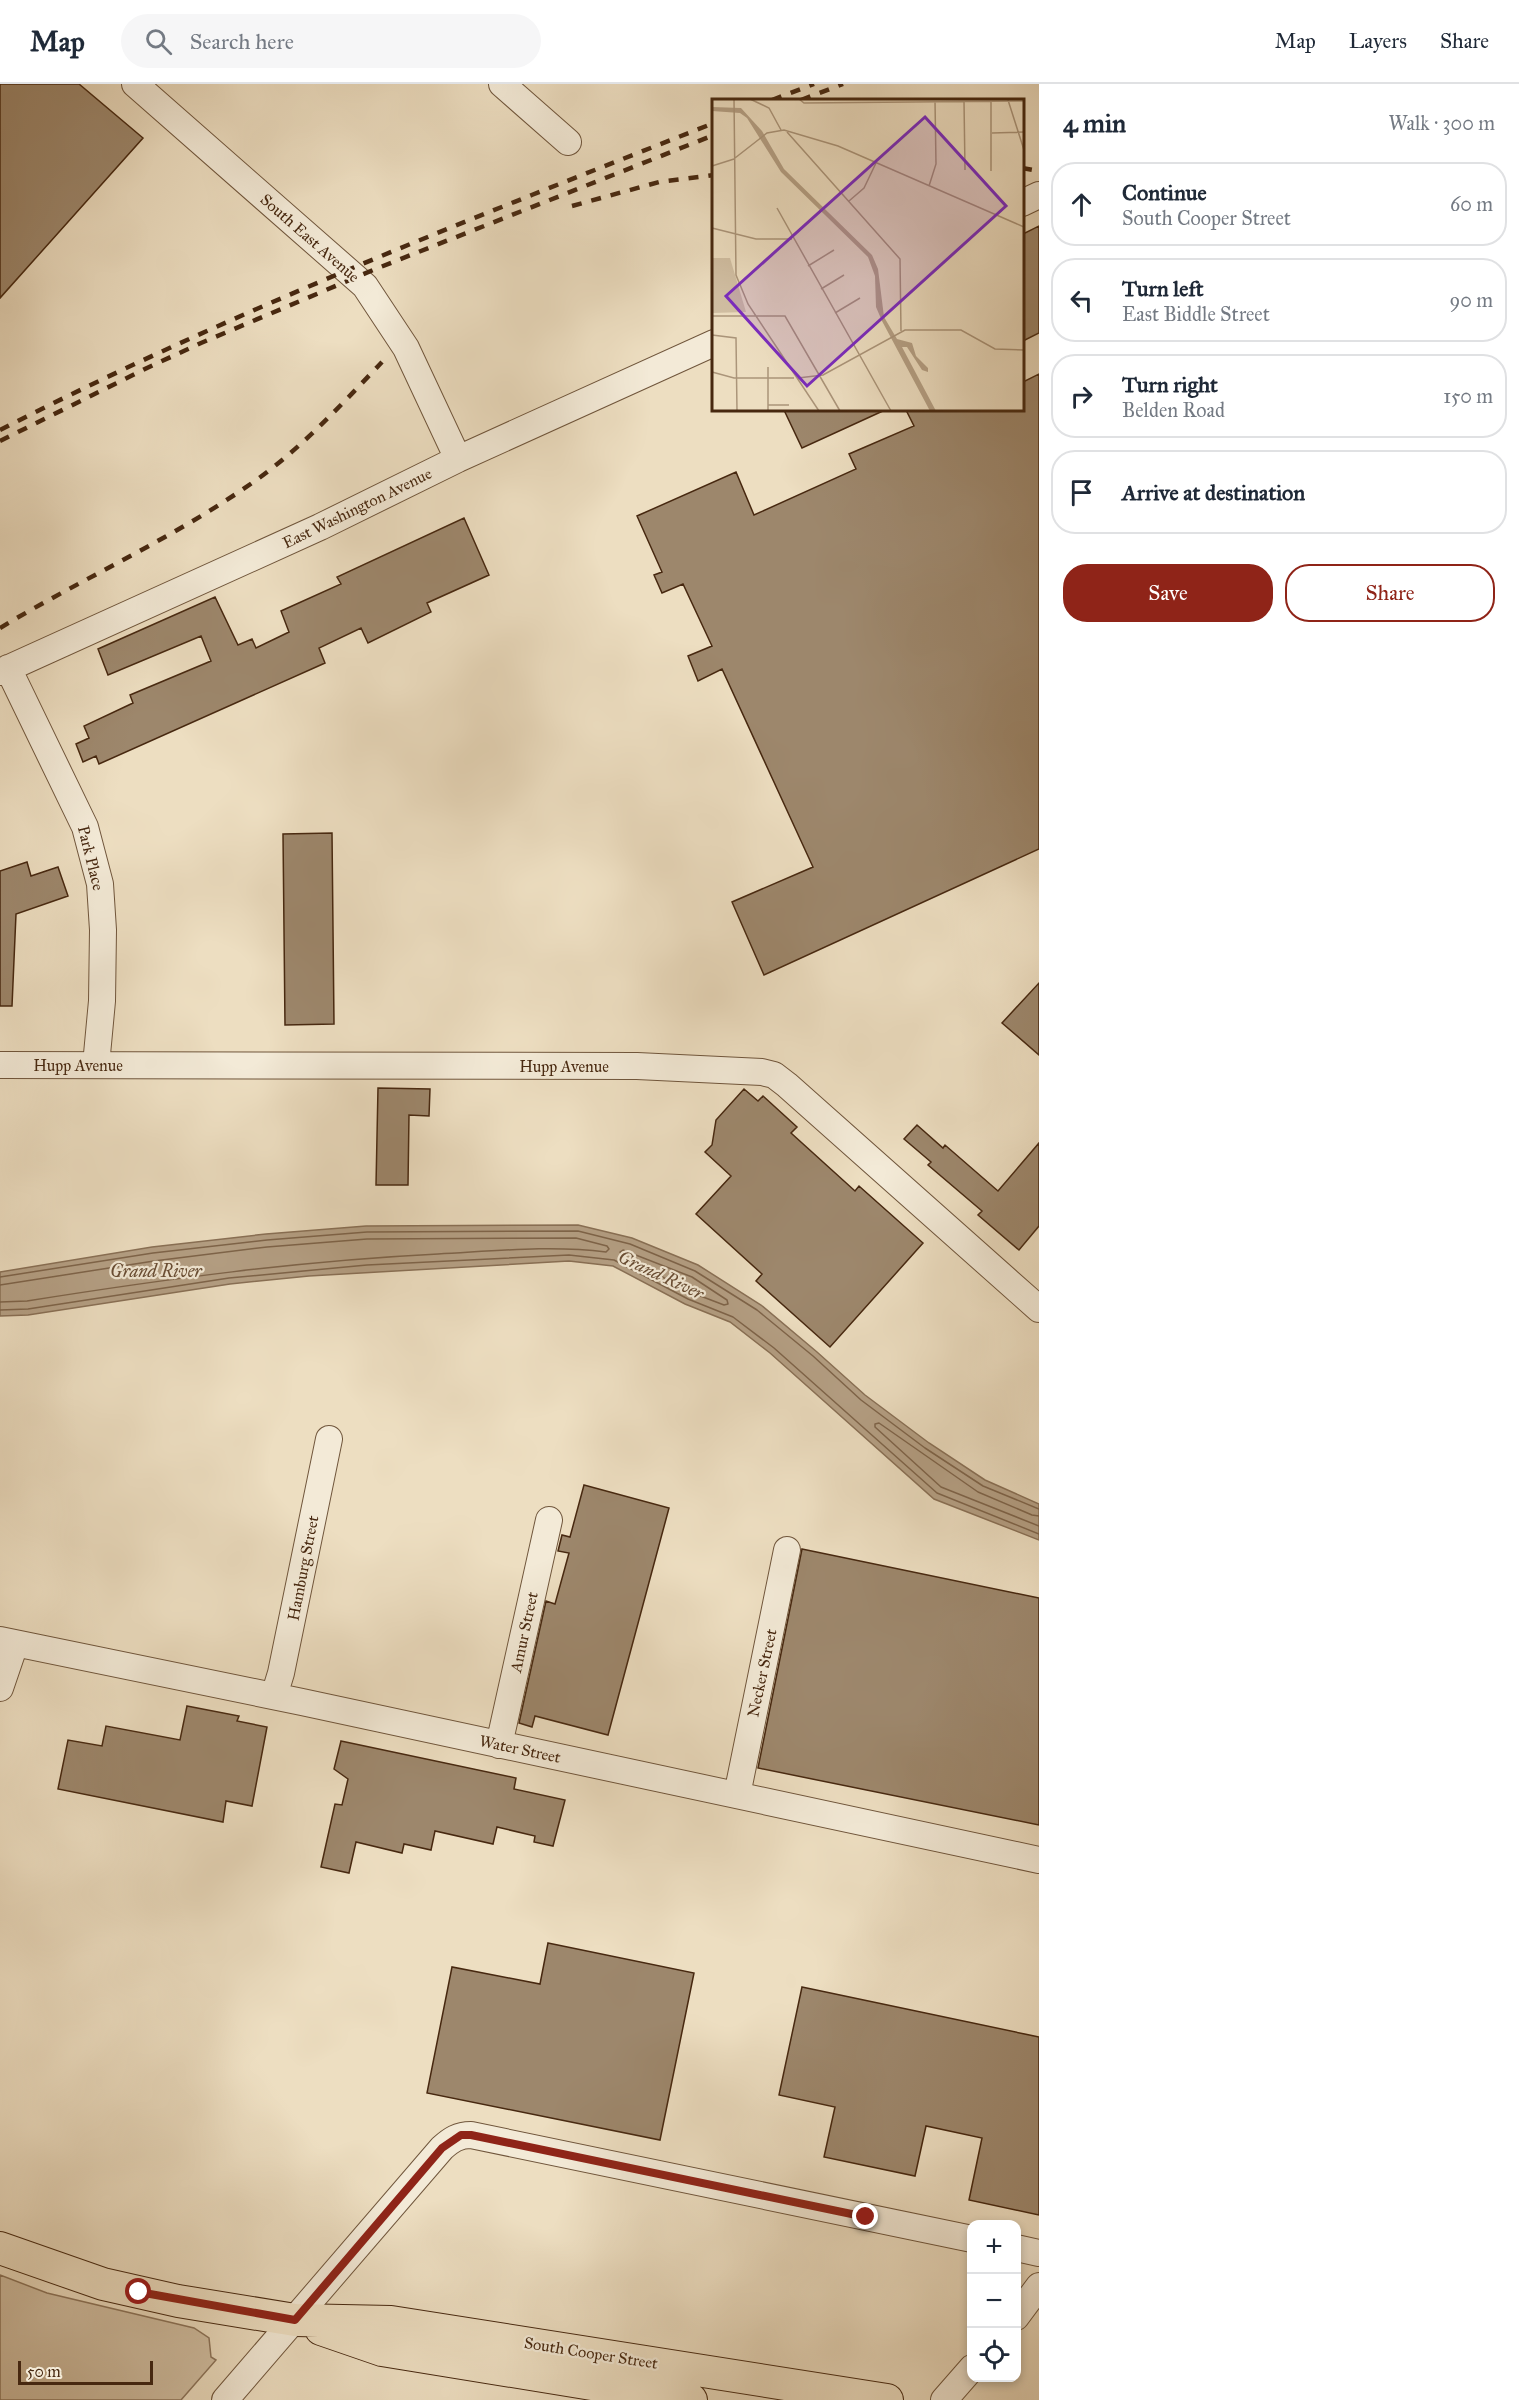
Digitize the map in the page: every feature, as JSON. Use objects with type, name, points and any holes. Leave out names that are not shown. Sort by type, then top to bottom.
[{"type":"main road","name":"South Cooper Street","points":[[0,2248],[64,2272],[139,2292],[295,2320],[382,2350],[691,2400]]},
{"type":"main road","name":"South Cooper Street","points":[[295,2320],[391,2322],[887,2400]]},
{"type":"street","name":"South East Avenue","points":[[135,84],[365,286],[406,348],[458,459]]},
{"type":"street","points":[[502,84],[568,142]]},
{"type":"street","points":[[1024,202],[1039,195]]},
{"type":"street","name":"East Washington Avenue","points":[[4,670],[320,527],[458,459],[712,344]]},
{"type":"street","name":"Park Place","points":[[4,670],[85,827],[100,884],[104,930],[102,1001],[96,1065]]},
{"type":"street","name":"Hupp Avenue","points":[[0,1065],[625,1066],[762,1072],[774,1075],[787,1085],[1039,1309]]},
{"type":"street","name":"Hamburg Street","points":[[274,1696],[281,1673],[329,1439]]},
{"type":"street","name":"Amur Street","points":[[499,1745],[549,1520]]},
{"type":"street","name":"Necker Street","points":[[737,1795],[787,1550]]},
{"type":"street","points":[[0,1688],[7,1642]]},
{"type":"street","name":"Water Street","points":[[7,1642],[110,1661],[1039,1860]]},
{"type":"street","points":[[225,2400],[442,2148],[461,2135],[471,2135],[967,2238]]},
{"type":"street","points":[[1021,2249],[1039,2253]]},
{"type":"street","points":[[1021,2311],[1039,2286]]},
{"type":"street","points":[[944,2400],[967,2374]]},
{"type":"shaded area","points":[[0,2275],[47,2293],[194,2328],[209,2338],[211,2357],[216,2360],[181,2400],[0,2400]]},
{"type":"water","name":"Grand River","points":[[578,1225],[632,1238],[698,1265],[761,1305],[865,1395],[929,1443],[985,1480],[1039,1504],[1039,1540],[934,1499],[770,1353],[730,1322],[685,1304],[613,1266],[569,1261],[309,1276],[230,1284],[28,1315],[0,1316],[0,1272],[152,1247],[266,1234],[366,1226]]},
{"type":"building","points":[[0,84],[79,84],[143,138],[0,298]]},
{"type":"building","points":[[1039,226],[1039,333],[1024,340],[1024,234]]},
{"type":"building","points":[[1039,374],[1039,849],[764,975],[732,902],[813,867],[722,669],[698,681],[688,656],[712,646],[683,584],[662,593],[654,575],[662,572],[637,516],[736,472],[754,515],[856,469],[849,454],[914,426],[906,411],[1024,411],[1024,382]]},
{"type":"building","points":[[784,411],[883,411],[802,448]]},
{"type":"building","points":[[464,518],[489,575],[427,603],[431,612],[368,643],[361,628],[319,648],[325,663],[99,764],[96,756],[83,762],[76,744],[89,738],[84,726],[133,703],[130,695],[211,661],[201,636],[108,675],[98,649],[215,597],[238,645],[252,639],[256,648],[289,632],[281,611],[341,584],[337,577]]},
{"type":"building","points":[[332,833],[334,1024],[285,1025],[283,834]]},
{"type":"building","points":[[27,862],[31,876],[58,867],[68,896],[16,914],[12,1006],[0,1006],[0,871]]},
{"type":"building","points":[[1039,983],[1039,1055],[1002,1023]]},
{"type":"building","points":[[378,1088],[430,1089],[429,1116],[409,1115],[408,1185],[376,1185]]},
{"type":"building","points":[[744,1089],[758,1101],[763,1096],[797,1127],[791,1133],[855,1191],[859,1186],[923,1243],[830,1347],[756,1281],[762,1274],[696,1214],[731,1176],[705,1152],[712,1145],[716,1120]]},
{"type":"building","points":[[917,1125],[943,1148],[945,1145],[998,1191],[1039,1143],[1039,1226],[1019,1250],[978,1215],[982,1211],[928,1165],[931,1162],[904,1139]]},
{"type":"building","points":[[584,1485],[669,1508],[608,1735],[535,1716],[532,1727],[519,1723],[546,1601],[555,1604],[569,1553],[558,1551],[562,1535],[570,1537]]},
{"type":"building","points":[[802,1549],[1039,1598],[1039,1825],[758,1768]]},
{"type":"building","points":[[187,1706],[239,1716],[237,1721],[267,1727],[252,1806],[226,1801],[223,1822],[58,1789],[68,1740],[102,1746],[106,1726],[180,1740]]},
{"type":"building","points":[[341,1741],[516,1778],[514,1789],[565,1800],[553,1846],[534,1842],[535,1836],[497,1827],[493,1844],[435,1831],[431,1850],[404,1844],[402,1853],[356,1842],[349,1873],[321,1867],[335,1804],[342,1805],[348,1779],[334,1769]]},
{"type":"building","points":[[548,1943],[694,1973],[660,2140],[427,2093],[452,1967],[540,1984]]},
{"type":"building","points":[[802,1987],[1039,2037],[1039,2215],[969,2200],[982,2138],[926,2126],[915,2176],[824,2157],[835,2107],[779,2095]]},
{"type":"railway","points":[[775,99],[814,84]]},
{"type":"railway","points":[[804,99],[843,84]]},
{"type":"railway","points":[[0,430],[263,306],[443,231],[712,124]]},
{"type":"railway","points":[[0,441],[201,343],[378,268],[712,136]]},
{"type":"railway","points":[[1024,168],[1039,171]]},
{"type":"railway","points":[[572,206],[659,182],[712,175]]},
{"type":"railway","points":[[0,628],[191,522],[252,483],[304,441],[382,362]]},
{"type":"route","points":[[139,2292],[178,2301],[295,2320],[442,2148],[461,2135],[471,2135],[866,2217]]}]
